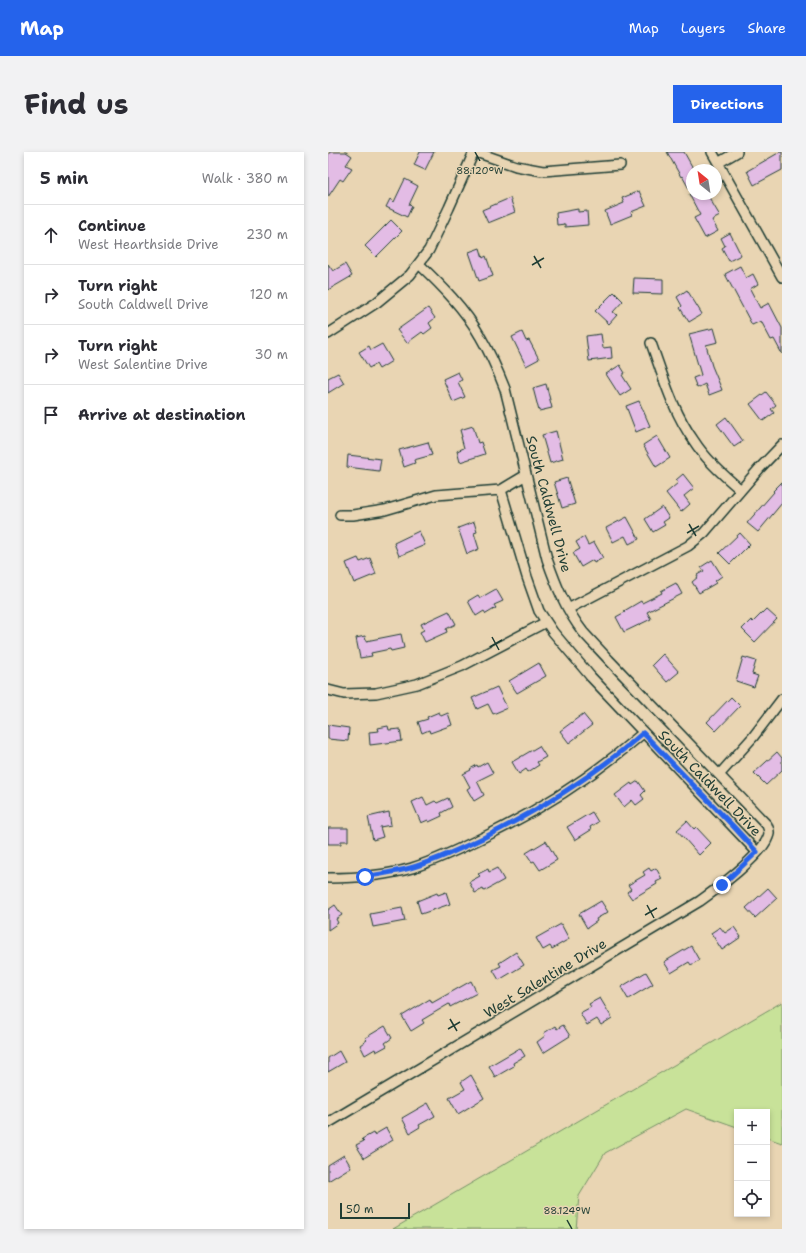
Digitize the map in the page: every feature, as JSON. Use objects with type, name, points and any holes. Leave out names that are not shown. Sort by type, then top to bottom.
[{"type":"street","points":[[328,334],[376,303],[410,275],[419,264],[429,250],[475,152],[516,166],[543,171],[620,165]]},
{"type":"street","points":[[712,152],[782,277]]},
{"type":"street","points":[[718,163],[737,152]]},
{"type":"street","name":"South Caldwell Drive","points":[[419,264],[446,291],[464,312],[480,336],[494,363],[505,389],[547,559],[556,585],[568,609],[583,631],[609,660],[767,825],[769,836],[765,843]]},
{"type":"street","points":[[650,343],[677,412],[693,441],[702,452],[741,490]]},
{"type":"street","points":[[568,609],[688,546],[704,533],[759,469],[782,445]]},
{"type":"street","points":[[340,515],[353,515],[385,510],[436,495],[501,490],[526,475]]},
{"type":"street","name":"South Caldwell Drive","points":[[501,490],[527,577],[539,611],[552,632],[572,656],[643,733],[757,852]]},
{"type":"street","points":[[328,690],[344,694],[376,693],[417,684],[462,666],[546,622]]},
{"type":"street","points":[[719,775],[753,736],[782,699]]},
{"type":"street","points":[[328,878],[365,877],[411,868],[456,851],[504,827],[556,798],[588,777],[643,733]]},
{"type":"street","name":"West Salentine Drive","points":[[328,1123],[700,901],[722,885],[765,843]]},
{"type":"green space","points":[[782,1002],[782,1143],[770,1139],[770,1109],[734,1109],[734,1126],[686,1109],[605,1153],[579,1196],[576,1229],[393,1229]]},
{"type":"building","points":[[330,152],[346,152],[352,156],[346,165],[352,168],[343,181],[340,179],[328,197],[328,155]]},
{"type":"building","points":[[420,152],[434,152],[425,170],[414,165]]},
{"type":"building","points":[[667,152],[684,152],[691,164],[686,164],[686,183],[682,176],[681,177]]},
{"type":"building","points":[[782,152],[782,170],[754,185],[747,171]]},
{"type":"building","points":[[405,179],[418,186],[409,205],[412,206],[407,217],[386,207],[390,199],[394,202]]},
{"type":"building","points":[[639,191],[646,206],[631,212],[632,215],[610,224],[605,211],[624,203],[622,198]]},
{"type":"building","points":[[510,198],[515,212],[488,223],[482,210]]},
{"type":"building","points":[[692,200],[711,200],[720,216],[712,220],[718,231],[705,238],[694,218],[700,215]]},
{"type":"building","points":[[578,209],[578,212],[587,211],[588,225],[565,227],[565,224],[557,225],[556,213]]},
{"type":"building","points":[[391,220],[402,231],[376,257],[365,246]]},
{"type":"building","points":[[730,233],[741,255],[729,261],[722,248],[725,246],[721,238]]},
{"type":"building","points":[[480,248],[483,258],[486,256],[493,276],[479,281],[469,252]]},
{"type":"building","points":[[328,264],[333,271],[345,264],[352,276],[328,290]]},
{"type":"building","points":[[740,266],[746,278],[753,274],[758,284],[750,289],[760,308],[769,303],[782,328],[782,354],[774,339],[771,340],[761,321],[752,325],[725,274]]},
{"type":"building","points":[[634,278],[663,279],[663,294],[633,293]]},
{"type":"building","points":[[687,290],[702,314],[689,322],[680,308],[682,306],[677,297]]},
{"type":"building","points":[[614,292],[623,301],[613,312],[617,315],[609,324],[595,311]]},
{"type":"building","points":[[428,308],[435,318],[429,323],[432,328],[424,334],[422,332],[407,343],[397,330]]},
{"type":"building","points":[[714,328],[718,342],[706,345],[712,366],[722,390],[709,395],[705,384],[697,388],[693,378],[701,375],[689,334]]},
{"type":"building","points":[[522,332],[526,341],[529,340],[539,359],[526,366],[512,337]]},
{"type":"building","points":[[601,334],[603,348],[611,347],[612,358],[589,361],[586,336]]},
{"type":"building","points":[[382,344],[392,361],[379,369],[376,364],[369,368],[359,352],[369,346],[371,350]]},
{"type":"building","points":[[620,365],[625,373],[622,375],[631,389],[620,396],[606,374]]},
{"type":"building","points":[[458,372],[462,380],[458,382],[465,397],[453,402],[443,379]]},
{"type":"building","points":[[338,373],[344,383],[328,393],[328,378]]},
{"type":"building","points":[[546,384],[552,408],[539,411],[533,388]]},
{"type":"building","points":[[766,392],[776,405],[771,409],[774,413],[763,421],[750,404]]},
{"type":"building","points":[[639,401],[650,426],[636,432],[626,406]]},
{"type":"building","points":[[726,417],[743,441],[734,447],[717,424]]},
{"type":"building","points":[[473,426],[478,443],[481,442],[485,454],[460,462],[457,451],[464,448],[460,430]]},
{"type":"building","points":[[556,431],[563,459],[550,463],[542,435]]},
{"type":"building","points":[[657,436],[670,458],[656,467],[643,445]]},
{"type":"building","points":[[428,442],[432,455],[414,460],[415,463],[404,467],[399,450]]},
{"type":"building","points":[[348,455],[381,459],[379,471],[347,467]]},
{"type":"building","points":[[683,474],[694,488],[684,496],[690,504],[681,512],[666,493],[678,483],[676,480]]},
{"type":"building","points":[[567,478],[575,504],[562,508],[554,482]]},
{"type":"building","points":[[782,482],[782,503],[758,532],[747,523]]},
{"type":"building","points":[[662,507],[669,518],[663,522],[665,525],[653,532],[645,519]]},
{"type":"building","points":[[627,517],[639,539],[629,544],[625,536],[613,542],[606,528]]},
{"type":"building","points":[[474,522],[477,532],[474,533],[479,549],[467,554],[458,528]]},
{"type":"building","points":[[419,531],[425,545],[399,556],[394,543]]},
{"type":"building","points":[[740,533],[750,544],[730,564],[719,553]]},
{"type":"building","points":[[584,537],[588,545],[594,542],[603,558],[594,563],[593,560],[581,567],[573,553],[580,549],[576,542]]},
{"type":"building","points":[[358,558],[360,562],[370,558],[376,574],[354,583],[346,563]]},
{"type":"building","points":[[712,560],[722,576],[715,581],[716,583],[699,593],[692,582],[698,577],[697,575],[704,571],[701,567]]},
{"type":"building","points":[[676,583],[682,594],[647,612],[651,619],[624,632],[616,617],[641,601],[642,603],[662,593],[661,591]]},
{"type":"building","points":[[496,589],[503,601],[494,605],[496,608],[486,614],[484,611],[476,616],[468,601],[478,595],[480,598]]},
{"type":"building","points":[[766,609],[777,619],[755,642],[742,629],[751,620],[753,622]]},
{"type":"building","points":[[449,611],[456,624],[446,629],[447,632],[425,642],[420,632],[424,630],[421,624]]},
{"type":"building","points":[[401,634],[404,648],[371,653],[372,656],[360,658],[356,638],[365,636],[366,641]]},
{"type":"building","points":[[663,654],[679,672],[667,682],[652,665]]},
{"type":"building","points":[[743,657],[756,661],[752,674],[758,676],[754,687],[736,681]]},
{"type":"building","points":[[539,663],[546,676],[517,693],[509,681]]},
{"type":"building","points":[[497,687],[507,708],[493,714],[488,704],[477,709],[472,698]]},
{"type":"building","points":[[731,697],[740,706],[716,731],[707,722]]},
{"type":"building","points":[[439,712],[441,716],[448,713],[452,725],[430,733],[429,730],[422,733],[418,722],[428,719],[427,717]]},
{"type":"building","points":[[583,714],[592,725],[569,743],[560,731]]},
{"type":"building","points":[[328,725],[349,728],[348,741],[328,739]]},
{"type":"building","points":[[388,726],[389,730],[400,729],[402,741],[370,745],[369,732],[379,731],[378,728]]},
{"type":"building","points":[[539,746],[546,757],[537,762],[539,765],[528,772],[526,769],[519,774],[512,762]]},
{"type":"building","points":[[777,752],[782,758],[782,770],[766,785],[754,773]]},
{"type":"building","points":[[487,762],[493,773],[477,781],[484,795],[474,801],[467,789],[470,787],[463,774],[477,765],[478,767]]},
{"type":"building","points":[[638,781],[645,791],[641,795],[644,799],[636,805],[632,800],[624,807],[615,795],[631,783],[632,785]]},
{"type":"building","points":[[423,797],[427,805],[435,801],[437,803],[448,798],[452,807],[441,813],[442,816],[429,822],[428,820],[421,823],[412,802]]},
{"type":"building","points":[[389,812],[391,825],[380,827],[383,837],[373,840],[368,817]]},
{"type":"building","points":[[592,812],[598,822],[590,827],[591,830],[575,840],[567,827]]},
{"type":"building","points":[[687,821],[694,829],[696,827],[711,843],[699,855],[677,830]]},
{"type":"building","points":[[328,828],[348,828],[348,841],[341,841],[341,844],[328,844]]},
{"type":"building","points":[[546,841],[557,860],[540,870],[526,853]]},
{"type":"building","points":[[497,868],[504,880],[484,891],[483,889],[475,893],[469,882],[480,876],[478,874],[488,869],[489,872]]},
{"type":"building","points":[[649,868],[651,871],[656,868],[662,879],[656,882],[657,884],[632,899],[627,892],[631,889],[628,885],[645,875],[643,872]]},
{"type":"building","points":[[768,888],[777,898],[755,918],[746,908]]},
{"type":"building","points":[[446,892],[450,904],[421,914],[417,901],[437,893],[438,895]]},
{"type":"building","points":[[601,901],[608,912],[596,919],[597,921],[587,928],[579,914]]},
{"type":"building","points":[[335,905],[342,915],[336,919],[338,923],[328,930],[328,910]]},
{"type":"building","points":[[402,908],[405,921],[373,927],[370,914]]},
{"type":"building","points":[[561,924],[569,939],[552,949],[550,946],[543,950],[536,938]]},
{"type":"building","points":[[720,927],[725,933],[734,927],[741,937],[722,950],[711,933]]},
{"type":"building","points":[[691,946],[699,960],[691,965],[689,962],[671,973],[664,962]]},
{"type":"building","points":[[516,952],[524,965],[499,980],[493,970],[501,966],[499,963]]},
{"type":"building","points":[[646,972],[653,984],[628,999],[621,987]]},
{"type":"building","points":[[471,981],[477,993],[450,1007],[449,1004],[422,1020],[424,1023],[411,1031],[402,1016],[430,999],[432,1003]]},
{"type":"building","points":[[600,998],[612,1018],[601,1025],[597,1019],[587,1025],[580,1013],[591,1007],[589,1004]]},
{"type":"building","points":[[563,1025],[570,1036],[543,1053],[537,1042],[545,1036],[544,1033],[555,1026],[557,1029]]},
{"type":"building","points":[[385,1026],[392,1038],[385,1043],[387,1046],[376,1052],[375,1049],[365,1055],[360,1045],[367,1040],[365,1038]]},
{"type":"building","points":[[520,1048],[525,1056],[513,1063],[514,1066],[495,1077],[489,1066]]},
{"type":"building","points":[[339,1051],[345,1062],[328,1072],[328,1058]]},
{"type":"building","points":[[471,1075],[484,1098],[458,1114],[449,1098],[465,1089],[461,1082]]},
{"type":"building","points":[[428,1103],[435,1116],[419,1125],[420,1127],[410,1133],[402,1118]]},
{"type":"building","points":[[386,1128],[393,1140],[364,1158],[356,1145],[364,1141],[362,1139],[373,1133],[374,1135]]},
{"type":"building","points":[[344,1155],[351,1167],[328,1181],[328,1165]]},
{"type":"route","points":[[365,877],[411,868],[456,851],[504,827],[556,798],[588,777],[643,733],[757,852],[722,885]]}]
